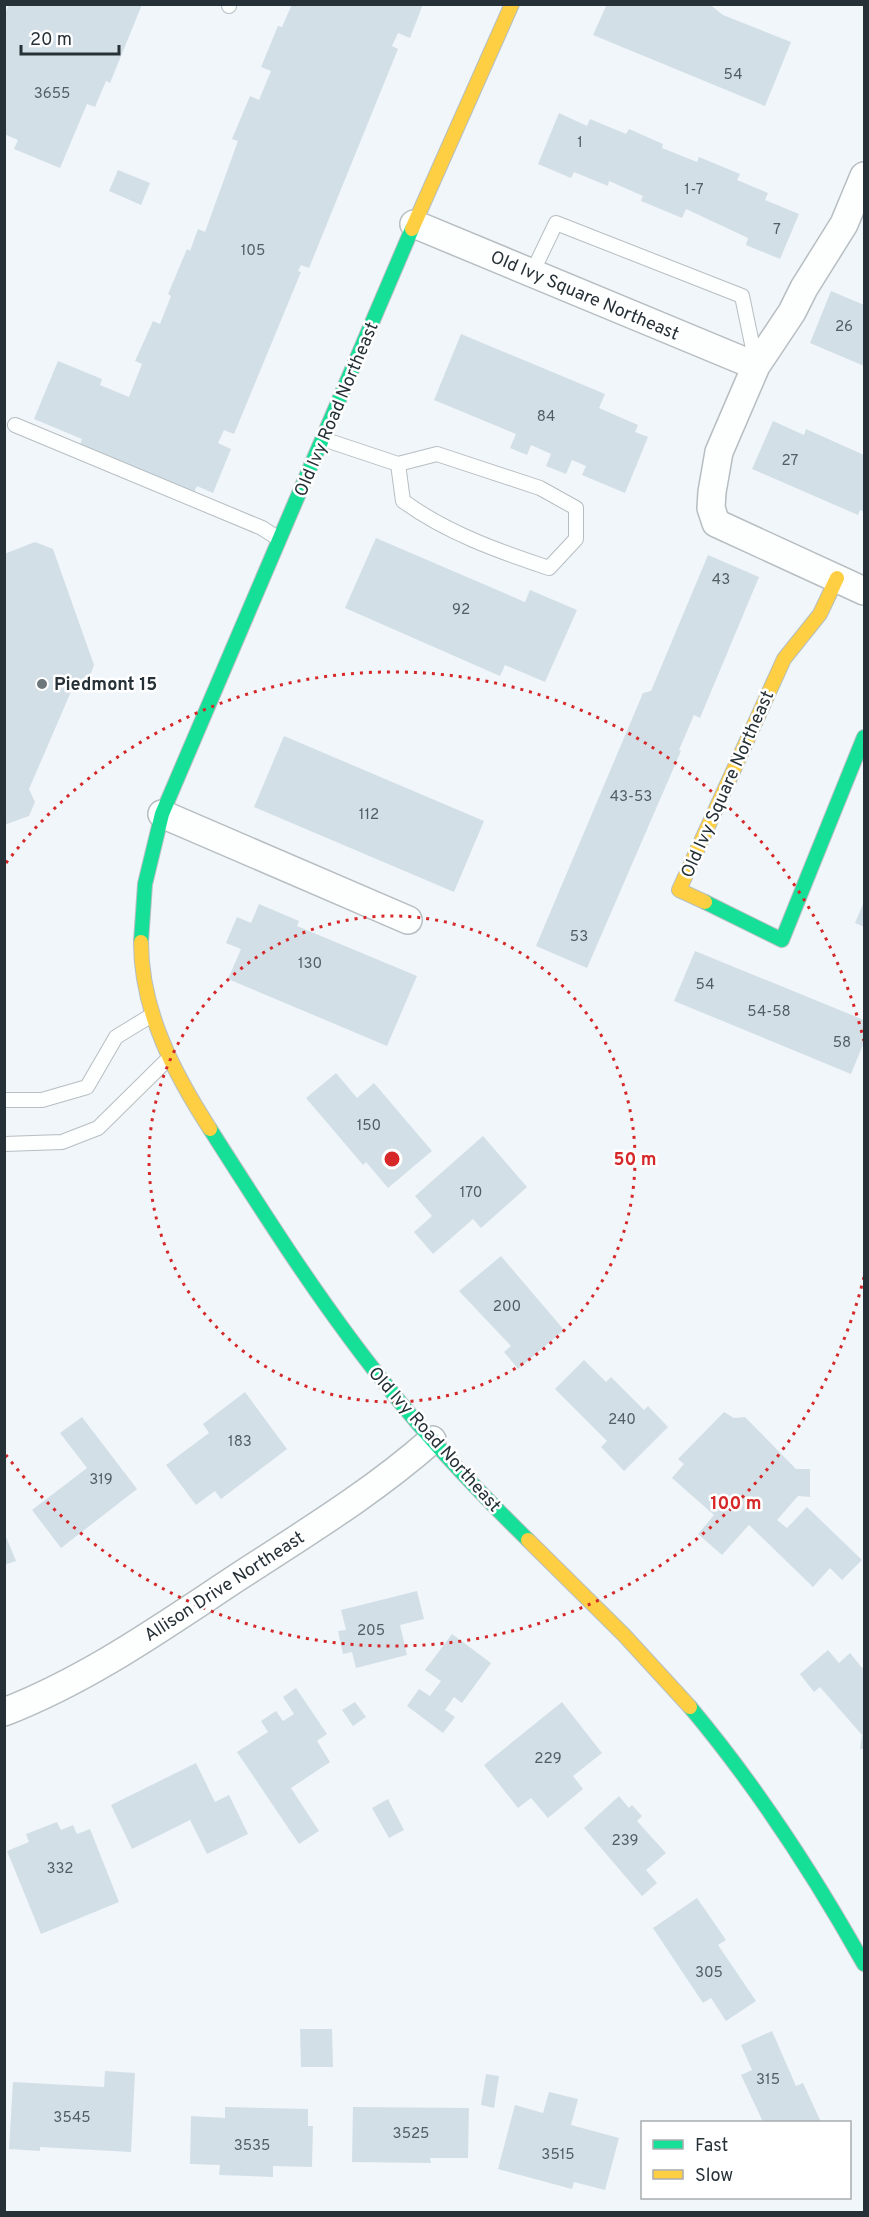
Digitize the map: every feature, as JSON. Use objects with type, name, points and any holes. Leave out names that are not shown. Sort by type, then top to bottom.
[{"type":"street","name":"Old Ivy Road Northeast","points":[[512,4],[414,224],[281,540],[162,814],[147,860],[140,906],[140,954],[152,1015],[177,1077],[330,1313],[377,1377],[432,1440],[685,1701],[766,1803],[815,1875],[864,1964]]},
{"type":"street","points":[[864,176],[854,230],[804,288],[792,312],[756,366],[719,452],[711,508],[716,523],[864,591]]},
{"type":"street","name":"Old Ivy Square Northeast","points":[[414,224],[756,366]]},
{"type":"street","name":"Old Ivy Square Northeast","points":[[837,578],[820,614],[784,659],[679,890],[782,940],[864,737]]},
{"type":"street","points":[[162,814],[408,920]]},
{"type":"street","name":"Allison Drive Northeast","points":[[4,1712],[48,1695],[110,1661],[369,1491],[432,1440]]},
{"type":"lane","points":[[532,273],[556,223],[742,296],[756,366]]},
{"type":"lane","points":[[15,425],[262,528],[281,540]]},
{"type":"lane","points":[[323,439],[398,464],[437,454],[540,488],[576,508],[576,539],[549,568],[501,552],[431,521],[404,501],[398,464]]},
{"type":"lane","points":[[4,1100],[42,1100],[87,1087],[116,1037],[152,1015]]},
{"type":"lane","points":[[4,1144],[62,1142],[98,1128],[168,1059]]},
{"type":"building","points":[[9,4],[139,4],[141,7],[110,83],[106,81],[95,107],[87,104],[60,168],[14,149],[18,140],[4,134],[4,16]]},
{"type":"building","points":[[292,4],[423,4],[410,38],[398,33],[392,46],[398,49],[309,268],[301,265],[298,271],[301,272],[234,434],[224,430],[218,443],[231,449],[213,493],[197,486],[193,495],[79,448],[82,439],[34,419],[58,361],[102,379],[100,385],[129,397],[142,364],[135,361],[153,321],[160,324],[171,296],[168,294],[187,249],[190,251],[198,229],[205,232],[238,141],[232,139],[250,96],[259,100],[271,71],[261,67],[278,26],[282,27]]},
{"type":"building","points":[[607,4],[709,4],[723,15],[791,42],[765,106],[593,35]]},
{"type":"building","points":[[559,113],[587,126],[590,119],[626,134],[629,129],[663,144],[662,148],[697,162],[699,157],[740,174],[737,180],[768,193],[765,200],[799,214],[780,259],[746,245],[748,238],[686,209],[682,218],[641,201],[643,196],[609,181],[608,186],[574,172],[571,178],[538,164]]},
{"type":"building","points":[[118,170],[150,183],[141,205],[109,191]]},
{"type":"building","points":[[831,291],[864,305],[864,366],[810,343]]},
{"type":"building","points":[[461,334],[605,394],[599,408],[638,425],[635,432],[648,437],[625,493],[582,475],[586,466],[572,460],[566,474],[546,466],[551,454],[531,445],[527,455],[510,448],[516,434],[434,400]]},
{"type":"building","points":[[773,421],[804,435],[806,429],[864,455],[864,512],[860,510],[858,515],[752,469]]},
{"type":"building","points":[[376,538],[525,602],[530,590],[577,610],[545,682],[505,665],[500,676],[345,608]]},
{"type":"building","name":"Piedmont 15","points":[[35,542],[53,549],[94,665],[88,681],[73,687],[29,789],[35,802],[29,816],[4,825],[4,554]]},
{"type":"building","points":[[708,555],[759,577],[700,718],[694,715],[679,750],[681,751],[587,968],[536,946],[643,693],[651,691]]},
{"type":"building","points":[[284,736],[484,821],[454,892],[254,807]]},
{"type":"building","points":[[864,902],[864,927],[855,923]]},
{"type":"building","points":[[259,904],[299,921],[297,926],[417,976],[387,1046],[228,979],[241,949],[226,943],[237,917],[251,923]]},
{"type":"building","points":[[695,951],[864,1020],[864,1042],[851,1074],[674,1001]]},
{"type":"building","points":[[336,1073],[357,1098],[374,1083],[432,1151],[388,1188],[366,1162],[363,1165],[306,1098]]},
{"type":"building","points":[[483,1136],[527,1187],[481,1228],[473,1219],[433,1254],[414,1232],[432,1216],[415,1196]]},
{"type":"building","points":[[501,1256],[564,1330],[518,1369],[504,1352],[511,1346],[459,1291]]},
{"type":"building","points":[[584,1360],[606,1382],[611,1377],[644,1410],[648,1406],[668,1427],[624,1471],[601,1447],[607,1441],[555,1389]]},
{"type":"building","points":[[245,1392],[287,1449],[221,1499],[215,1491],[196,1505],[166,1465],[209,1433],[203,1424]]},
{"type":"building","points":[[724,1412],[734,1418],[745,1417],[796,1469],[810,1469],[810,1497],[798,1496],[777,1520],[787,1528],[807,1507],[862,1560],[842,1580],[830,1568],[813,1587],[749,1525],[722,1555],[698,1534],[714,1515],[672,1478],[684,1464],[678,1459]]},
{"type":"building","points":[[82,1417],[137,1489],[61,1548],[32,1510],[87,1468],[60,1433]]},
{"type":"building","points":[[4,1532],[16,1561],[4,1565]]},
{"type":"building","points":[[417,1591],[424,1619],[400,1625],[407,1655],[356,1668],[352,1652],[343,1654],[338,1631],[346,1630],[341,1610]]},
{"type":"building","points":[[452,1634],[491,1663],[462,1703],[454,1697],[445,1710],[455,1717],[443,1733],[407,1706],[419,1689],[430,1696],[441,1681],[425,1670]]},
{"type":"building","points":[[828,1650],[839,1663],[850,1653],[862,1668],[864,1665],[864,1749],[860,1749],[862,1735],[820,1687],[814,1692],[800,1674]]},
{"type":"building","points":[[296,1688],[327,1734],[317,1741],[330,1762],[291,1788],[319,1831],[299,1844],[237,1752],[268,1732],[261,1721],[276,1711],[283,1721],[294,1714],[283,1697]]},
{"type":"building","points":[[355,1702],[366,1717],[353,1726],[342,1710]]},
{"type":"building","points":[[562,1702],[602,1753],[573,1776],[583,1789],[548,1818],[531,1798],[518,1808],[484,1765]]},
{"type":"building","points":[[196,1763],[215,1802],[229,1795],[248,1834],[207,1854],[190,1820],[132,1849],[111,1805]]},
{"type":"building","points":[[619,1796],[629,1808],[632,1805],[642,1816],[637,1821],[666,1853],[646,1870],[657,1883],[642,1896],[584,1828]]},
{"type":"building","points":[[388,1799],[404,1830],[389,1838],[372,1808]]},
{"type":"building","points":[[57,1822],[61,1830],[73,1825],[77,1834],[90,1829],[119,1902],[41,1934],[7,1851],[29,1842],[26,1834]]},
{"type":"building","points":[[697,1898],[726,1940],[718,1945],[756,2001],[726,2021],[711,1998],[703,2003],[653,1928]]},
{"type":"building","points":[[300,2029],[332,2029],[333,2067],[301,2067]]},
{"type":"building","points":[[772,2031],[796,2086],[803,2083],[821,2121],[763,2121],[741,2075],[752,2070],[741,2045]]},
{"type":"building","points":[[105,2071],[135,2073],[131,2152],[40,2147],[40,2151],[9,2149],[13,2082],[104,2087]]},
{"type":"building","points":[[486,2074],[499,2076],[494,2108],[481,2105]]},
{"type":"building","points":[[549,2092],[578,2099],[571,2125],[619,2138],[605,2190],[574,2182],[572,2189],[498,2169],[515,2105],[543,2113]]},
{"type":"building","points":[[225,2107],[308,2109],[308,2126],[313,2126],[312,2167],[273,2166],[273,2177],[219,2175],[220,2165],[190,2164],[191,2116],[225,2118]]},
{"type":"building","points":[[353,2107],[469,2108],[468,2158],[430,2158],[431,2163],[352,2162]]},
{"type":"traffic: fast","points":[[141,942],[145,884],[162,814],[412,229]]},
{"type":"traffic: fast","points":[[705,902],[782,940],[864,737]]},
{"type":"traffic: fast","points":[[210,1129],[298,1265],[345,1332],[443,1452],[528,1540]]},
{"type":"traffic: fast","points":[[690,1707],[715,1737],[783,1831],[864,1964]]},
{"type":"traffic: slow","points":[[412,229],[512,4]]},
{"type":"traffic: slow","points":[[705,902],[679,890],[784,659],[820,614],[837,578]]},
{"type":"traffic: slow","points":[[141,942],[142,968],[153,1017],[172,1063],[210,1129]]},
{"type":"traffic: slow","points":[[528,1540],[624,1635],[690,1707]]},
{"type":"place","name":"Piedmont 15","points":[[42,684]]}]
